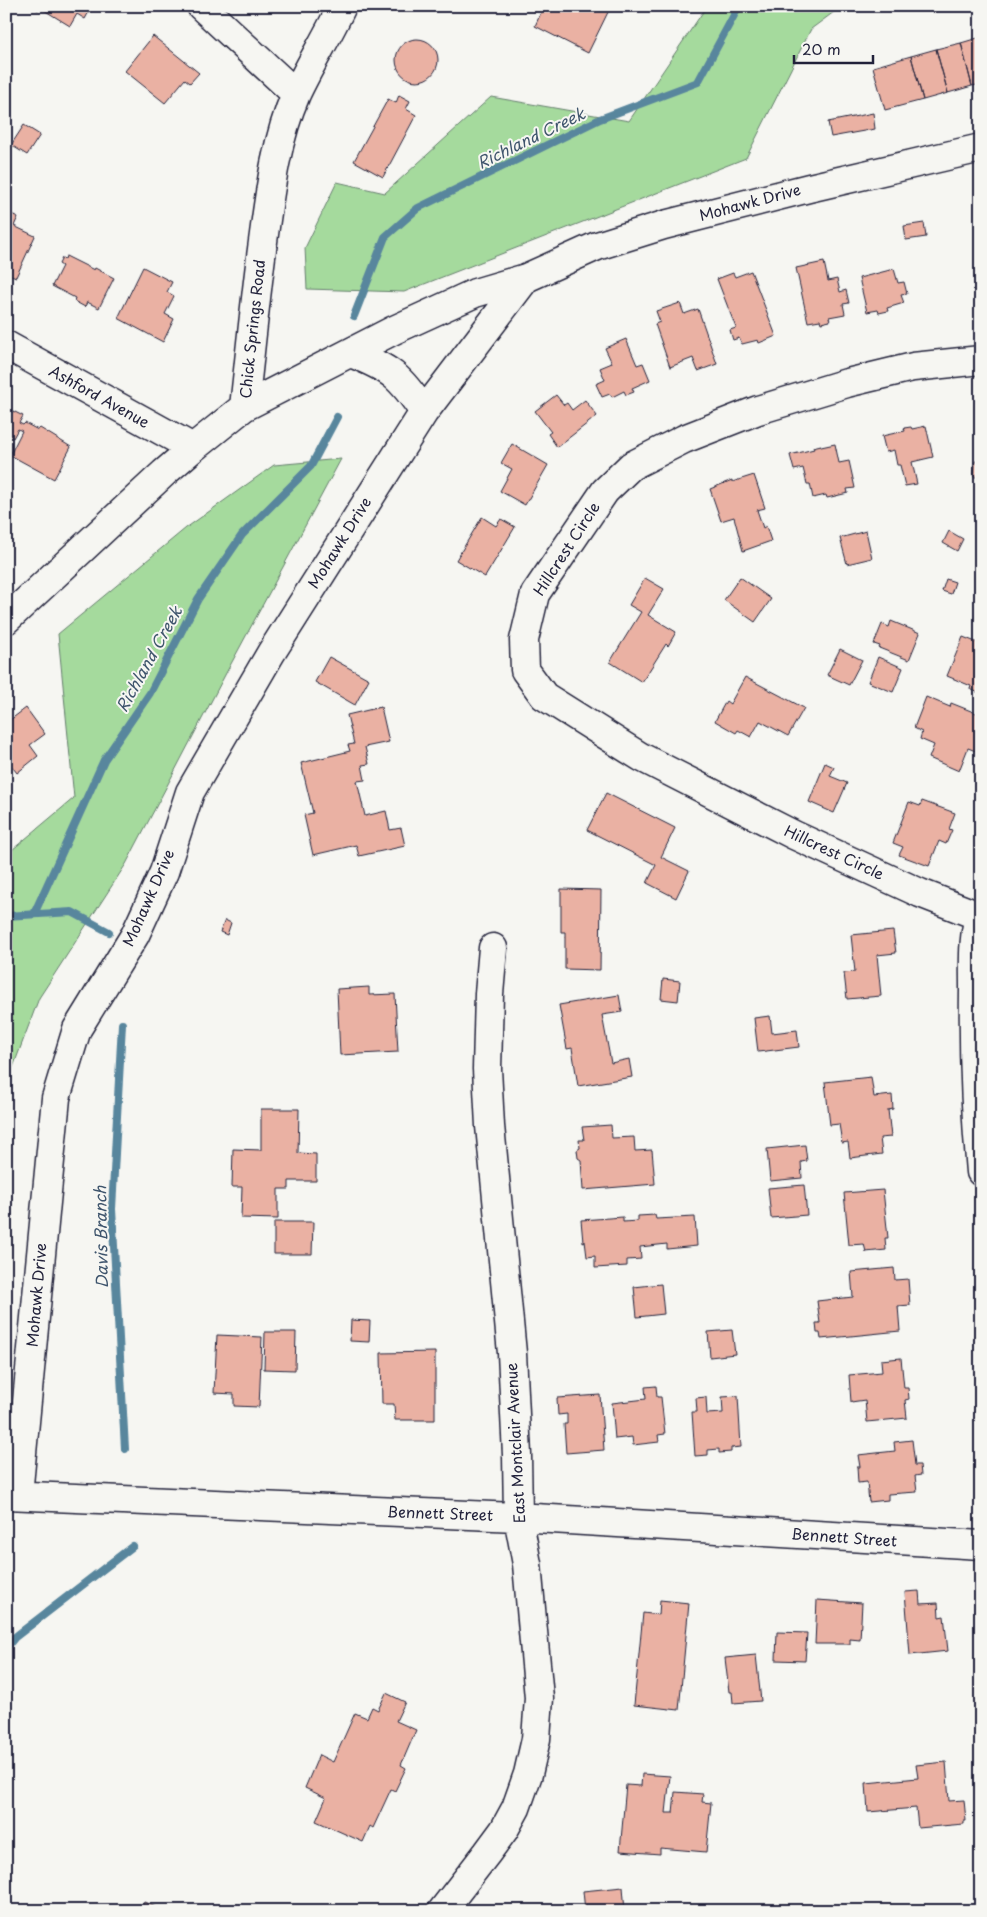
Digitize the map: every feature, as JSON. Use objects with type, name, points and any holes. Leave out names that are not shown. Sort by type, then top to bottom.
[{"type":"street","points":[[201,6],[296,94]]},
{"type":"street","name":"Chick Springs Road","points":[[6,620],[192,448],[244,407],[252,324],[267,207],[281,140],[296,94],[342,6]]},
{"type":"street","name":"Mohawk Drive","points":[[244,407],[475,293],[526,278],[597,246],[664,225],[809,188],[981,148]]},
{"type":"street","name":"Mohawk Drive","points":[[12,1495],[56,1098],[77,1029],[136,935],[164,872],[190,792],[271,653],[424,412],[526,278]]},
{"type":"street","name":"Ashford Avenue","points":[[6,345],[192,448]]},
{"type":"street","points":[[351,353],[390,371],[405,385],[424,412]]},
{"type":"street","name":"Hillcrest Circle","points":[[980,914],[920,893],[803,839],[641,757],[544,696],[526,670],[524,640],[535,594],[605,491],[631,466],[684,439],[758,410],[838,386],[914,367],[981,360]]},
{"type":"street","points":[[980,914],[974,942],[974,1014],[975,1105],[980,1160]]},
{"type":"street","name":"East Montclair Avenue","points":[[442,1911],[488,1853],[512,1815],[528,1774],[536,1740],[539,1698],[527,1564],[518,1517],[512,1353],[488,1088],[489,994],[494,948]]},
{"type":"street","name":"Bennett Street","points":[[12,1495],[518,1517],[981,1545]]},
{"type":"green space","points":[[707,6],[842,6],[811,29],[746,158],[404,292],[307,289],[305,248],[337,182],[385,193],[491,97],[629,121]]},
{"type":"green space","points":[[341,459],[126,864],[39,998],[6,1086],[6,855],[74,798],[58,634],[186,528],[274,465]]},
{"type":"building","points":[[32,6],[92,6],[85,19],[77,14],[70,26],[39,7],[38,10]]},
{"type":"building","points":[[544,6],[611,6],[588,53],[535,26]]},
{"type":"building","points":[[153,36],[199,73],[190,83],[185,79],[165,103],[125,71]]},
{"type":"building","points":[[981,37],[981,84],[972,86],[961,43]]},
{"type":"building","points":[[413,39],[421,39],[432,45],[438,60],[432,75],[421,81],[413,81],[402,75],[396,64],[396,56],[402,45]]},
{"type":"building","points":[[961,43],[972,86],[948,93],[936,49]]},
{"type":"building","points":[[936,49],[948,93],[923,100],[911,56]]},
{"type":"building","points":[[911,56],[923,100],[885,110],[873,67]]},
{"type":"building","points":[[399,95],[410,101],[406,109],[416,115],[383,177],[354,161],[388,99],[396,103]]},
{"type":"building","points":[[873,113],[875,129],[831,137],[828,122]]},
{"type":"building","points":[[24,125],[40,135],[27,155],[11,145]]},
{"type":"building","points":[[7,212],[18,217],[14,226],[35,236],[16,277],[6,273]]},
{"type":"building","points":[[924,223],[926,237],[906,240],[904,226]]},
{"type":"building","points":[[66,256],[114,278],[99,308],[87,302],[85,307],[74,301],[75,298],[52,286],[62,266],[59,264],[62,258],[65,259]]},
{"type":"building","points":[[824,262],[828,281],[837,279],[840,292],[846,290],[849,303],[843,304],[845,314],[829,317],[830,321],[821,323],[820,320],[808,322],[796,268]]},
{"type":"building","points":[[143,267],[172,282],[167,292],[174,296],[165,314],[174,319],[163,342],[118,318]]},
{"type":"building","points":[[894,269],[898,283],[904,282],[907,294],[901,295],[904,303],[887,308],[888,311],[879,313],[878,310],[867,312],[859,278]]},
{"type":"building","points":[[751,271],[776,336],[759,343],[758,340],[742,344],[739,338],[733,340],[730,330],[736,328],[717,279],[733,273],[735,277]]},
{"type":"building","points":[[680,303],[684,314],[698,309],[717,364],[698,371],[693,358],[670,367],[655,324],[660,322],[656,311]]},
{"type":"building","points":[[626,339],[637,365],[643,363],[650,380],[632,388],[634,392],[626,395],[624,391],[612,397],[610,394],[602,397],[596,384],[605,380],[600,368],[612,363],[605,348]]},
{"type":"building","points":[[556,395],[564,405],[567,403],[572,410],[585,400],[597,416],[557,447],[548,434],[551,432],[535,411]]},
{"type":"building","points":[[13,411],[23,416],[19,423],[23,425],[25,423],[38,430],[40,428],[71,447],[54,479],[10,455],[22,431],[18,429],[13,438],[6,434],[6,423]]},
{"type":"building","points":[[926,426],[933,457],[912,462],[917,484],[905,486],[900,465],[897,465],[894,450],[886,452],[882,436],[905,431],[904,428],[911,427],[912,429]]},
{"type":"building","points":[[512,444],[548,465],[525,505],[500,491],[512,469],[501,463]]},
{"type":"building","points":[[835,444],[839,463],[849,461],[855,488],[847,489],[848,493],[827,498],[826,495],[813,498],[810,484],[807,484],[803,468],[794,470],[790,455],[814,449],[813,447],[821,445],[821,447]]},
{"type":"building","points":[[975,461],[981,461],[981,477],[974,477]]},
{"type":"building","points":[[754,475],[765,508],[757,510],[763,528],[766,526],[771,541],[743,551],[734,517],[721,521],[710,489],[732,480],[732,482]]},
{"type":"building","points":[[482,517],[496,526],[501,519],[515,527],[485,577],[456,560]]},
{"type":"building","points":[[866,531],[872,558],[847,564],[840,538]]},
{"type":"building","points":[[949,531],[963,539],[957,551],[943,543]]},
{"type":"building","points":[[740,577],[771,599],[755,622],[724,600]]},
{"type":"building","points":[[645,578],[664,589],[648,615],[676,632],[668,646],[666,644],[642,682],[610,662],[641,612],[629,605]]},
{"type":"building","points":[[946,579],[955,582],[951,594],[942,591]]},
{"type":"building","points":[[891,621],[920,633],[909,660],[879,648],[880,646],[874,644],[882,624],[889,627]]},
{"type":"building","points":[[963,637],[981,644],[981,694],[970,689],[971,686],[947,676]]},
{"type":"building","points":[[840,649],[862,660],[849,685],[827,675]]},
{"type":"building","points":[[329,657],[369,679],[355,705],[315,682]]},
{"type":"building","points":[[878,657],[903,668],[893,692],[868,682]]},
{"type":"building","points":[[745,677],[804,708],[788,736],[760,721],[751,737],[738,730],[736,733],[715,721],[726,701],[730,704]]},
{"type":"building","points":[[926,697],[950,707],[951,703],[981,715],[981,753],[968,748],[959,771],[929,758],[934,745],[920,739],[922,732],[914,728]]},
{"type":"building","points":[[381,707],[389,742],[365,747],[369,764],[362,765],[365,780],[357,781],[365,816],[386,811],[390,830],[401,828],[405,846],[359,856],[356,845],[313,855],[304,815],[313,813],[301,763],[350,751],[348,745],[354,744],[347,715]]},
{"type":"building","points":[[26,708],[45,734],[30,745],[38,756],[17,773],[6,759],[6,723]]},
{"type":"building","points":[[825,763],[834,767],[830,776],[847,783],[834,813],[809,802]]},
{"type":"building","points":[[606,793],[675,828],[661,857],[689,871],[676,898],[647,883],[656,865],[587,830]]},
{"type":"building","points":[[922,801],[955,813],[949,829],[952,830],[946,844],[939,841],[929,866],[899,855],[903,847],[893,843],[909,802],[920,806]]},
{"type":"building","points":[[561,889],[601,890],[600,970],[565,969],[565,932],[561,932]]},
{"type":"building","points":[[225,920],[231,923],[227,935],[220,932]]},
{"type":"building","points":[[893,931],[896,953],[877,955],[881,996],[847,999],[844,973],[855,972],[851,935]]},
{"type":"building","points":[[663,979],[680,981],[678,1001],[661,999]]},
{"type":"building","points":[[369,987],[369,995],[395,994],[398,1052],[340,1055],[337,989]]},
{"type":"building","points":[[619,995],[622,1012],[602,1015],[611,1063],[629,1059],[632,1077],[578,1086],[572,1048],[567,1049],[559,1005]]},
{"type":"building","points":[[770,1016],[772,1033],[797,1030],[799,1047],[758,1052],[754,1018]]},
{"type":"building","points":[[871,1077],[874,1097],[892,1095],[893,1109],[888,1110],[891,1137],[880,1138],[882,1154],[850,1158],[848,1142],[842,1143],[839,1124],[830,1125],[825,1082]]},
{"type":"building","points":[[261,1109],[299,1109],[298,1153],[316,1154],[316,1181],[289,1181],[289,1189],[278,1189],[278,1219],[241,1218],[242,1187],[232,1187],[233,1149],[261,1150]]},
{"type":"building","points":[[611,1125],[612,1138],[634,1137],[635,1151],[652,1150],[655,1184],[583,1190],[581,1160],[578,1158],[577,1150],[580,1148],[579,1140],[584,1140],[582,1127]]},
{"type":"building","points":[[805,1145],[807,1161],[801,1162],[802,1178],[770,1181],[767,1149]]},
{"type":"building","points":[[804,1185],[807,1215],[771,1218],[768,1188]]},
{"type":"building","points":[[883,1190],[888,1238],[885,1238],[886,1250],[866,1252],[864,1244],[849,1245],[844,1193]]},
{"type":"building","points":[[655,1215],[656,1219],[695,1217],[697,1246],[667,1249],[667,1244],[640,1247],[641,1259],[627,1260],[627,1266],[595,1268],[595,1256],[587,1257],[585,1241],[583,1242],[581,1220],[623,1217],[623,1222],[638,1221],[638,1216]]},
{"type":"building","points":[[274,1222],[313,1222],[312,1254],[274,1254]]},
{"type":"building","points":[[894,1268],[895,1280],[908,1279],[910,1305],[898,1306],[900,1331],[821,1339],[820,1333],[817,1333],[816,1323],[820,1323],[817,1301],[853,1297],[851,1272]]},
{"type":"building","points":[[661,1284],[664,1314],[637,1317],[634,1287]]},
{"type":"building","points":[[351,1320],[370,1321],[369,1342],[350,1341]]},
{"type":"building","points":[[732,1330],[735,1354],[710,1357],[708,1332]]},
{"type":"building","points":[[265,1332],[296,1332],[295,1370],[264,1369]]},
{"type":"building","points":[[217,1335],[262,1337],[259,1407],[234,1406],[234,1394],[214,1393]]},
{"type":"building","points":[[435,1352],[435,1420],[395,1420],[394,1404],[382,1404],[381,1353]]},
{"type":"building","points":[[901,1358],[904,1388],[908,1388],[909,1399],[905,1400],[907,1418],[867,1422],[865,1400],[851,1402],[849,1375],[882,1372],[881,1360]]},
{"type":"building","points":[[656,1386],[657,1397],[661,1397],[665,1434],[658,1435],[659,1442],[633,1445],[632,1437],[615,1439],[612,1403],[646,1399],[645,1387]]},
{"type":"building","points":[[600,1395],[604,1450],[566,1453],[564,1424],[567,1424],[567,1414],[558,1415],[557,1398]]},
{"type":"building","points":[[738,1396],[741,1447],[731,1448],[731,1452],[719,1453],[719,1449],[708,1450],[708,1455],[695,1456],[692,1412],[697,1412],[696,1398],[706,1397],[707,1414],[723,1413],[722,1397]]},
{"type":"building","points":[[912,1440],[915,1465],[920,1465],[921,1475],[915,1476],[917,1492],[888,1494],[888,1500],[869,1502],[867,1482],[858,1483],[857,1467],[860,1467],[858,1455],[895,1451],[894,1442]]},
{"type":"building","points":[[919,1591],[920,1604],[938,1603],[939,1617],[944,1616],[948,1651],[910,1655],[905,1592]]},
{"type":"building","points":[[660,1600],[689,1603],[679,1710],[634,1705],[643,1613],[659,1615]]},
{"type":"building","points":[[817,1600],[862,1603],[860,1640],[850,1639],[850,1644],[815,1644]]},
{"type":"building","points":[[777,1632],[807,1633],[805,1661],[776,1660]]},
{"type":"building","points":[[756,1655],[761,1701],[733,1703],[732,1692],[729,1692],[725,1658]]},
{"type":"building","points":[[386,1693],[405,1702],[396,1721],[416,1730],[401,1765],[406,1768],[395,1791],[391,1789],[373,1828],[370,1826],[363,1842],[316,1821],[326,1798],[305,1788],[319,1755],[333,1762],[355,1713],[367,1718],[372,1707],[378,1710]]},
{"type":"building","points":[[946,1762],[949,1801],[964,1800],[966,1821],[964,1821],[964,1824],[918,1828],[916,1808],[868,1812],[866,1783],[918,1778],[916,1765]]},
{"type":"building","points":[[642,1774],[670,1776],[666,1813],[673,1813],[675,1792],[703,1794],[702,1802],[711,1803],[706,1852],[660,1848],[660,1854],[620,1851],[626,1785],[641,1786]]},
{"type":"building","points":[[623,1887],[625,1911],[585,1911],[583,1891]]},
{"type":"building","points":[[144,1902],[165,1911],[140,1911]]},
{"type":"waterway","name":"Richland Creek","points":[[354,316],[385,237],[418,208],[600,119],[698,82],[739,6]]},
{"type":"waterway","name":"Richland Creek","points":[[34,914],[104,760],[150,693],[198,599],[242,535],[311,466],[337,417]]},
{"type":"waterway","points":[[6,916],[72,912],[109,932]]},
{"type":"waterway","name":"Davis Branch","points":[[122,1024],[112,1209],[125,1449]]},
{"type":"waterway","name":"Davis Branch","points":[[6,1648],[15,1637],[133,1546]]}]
